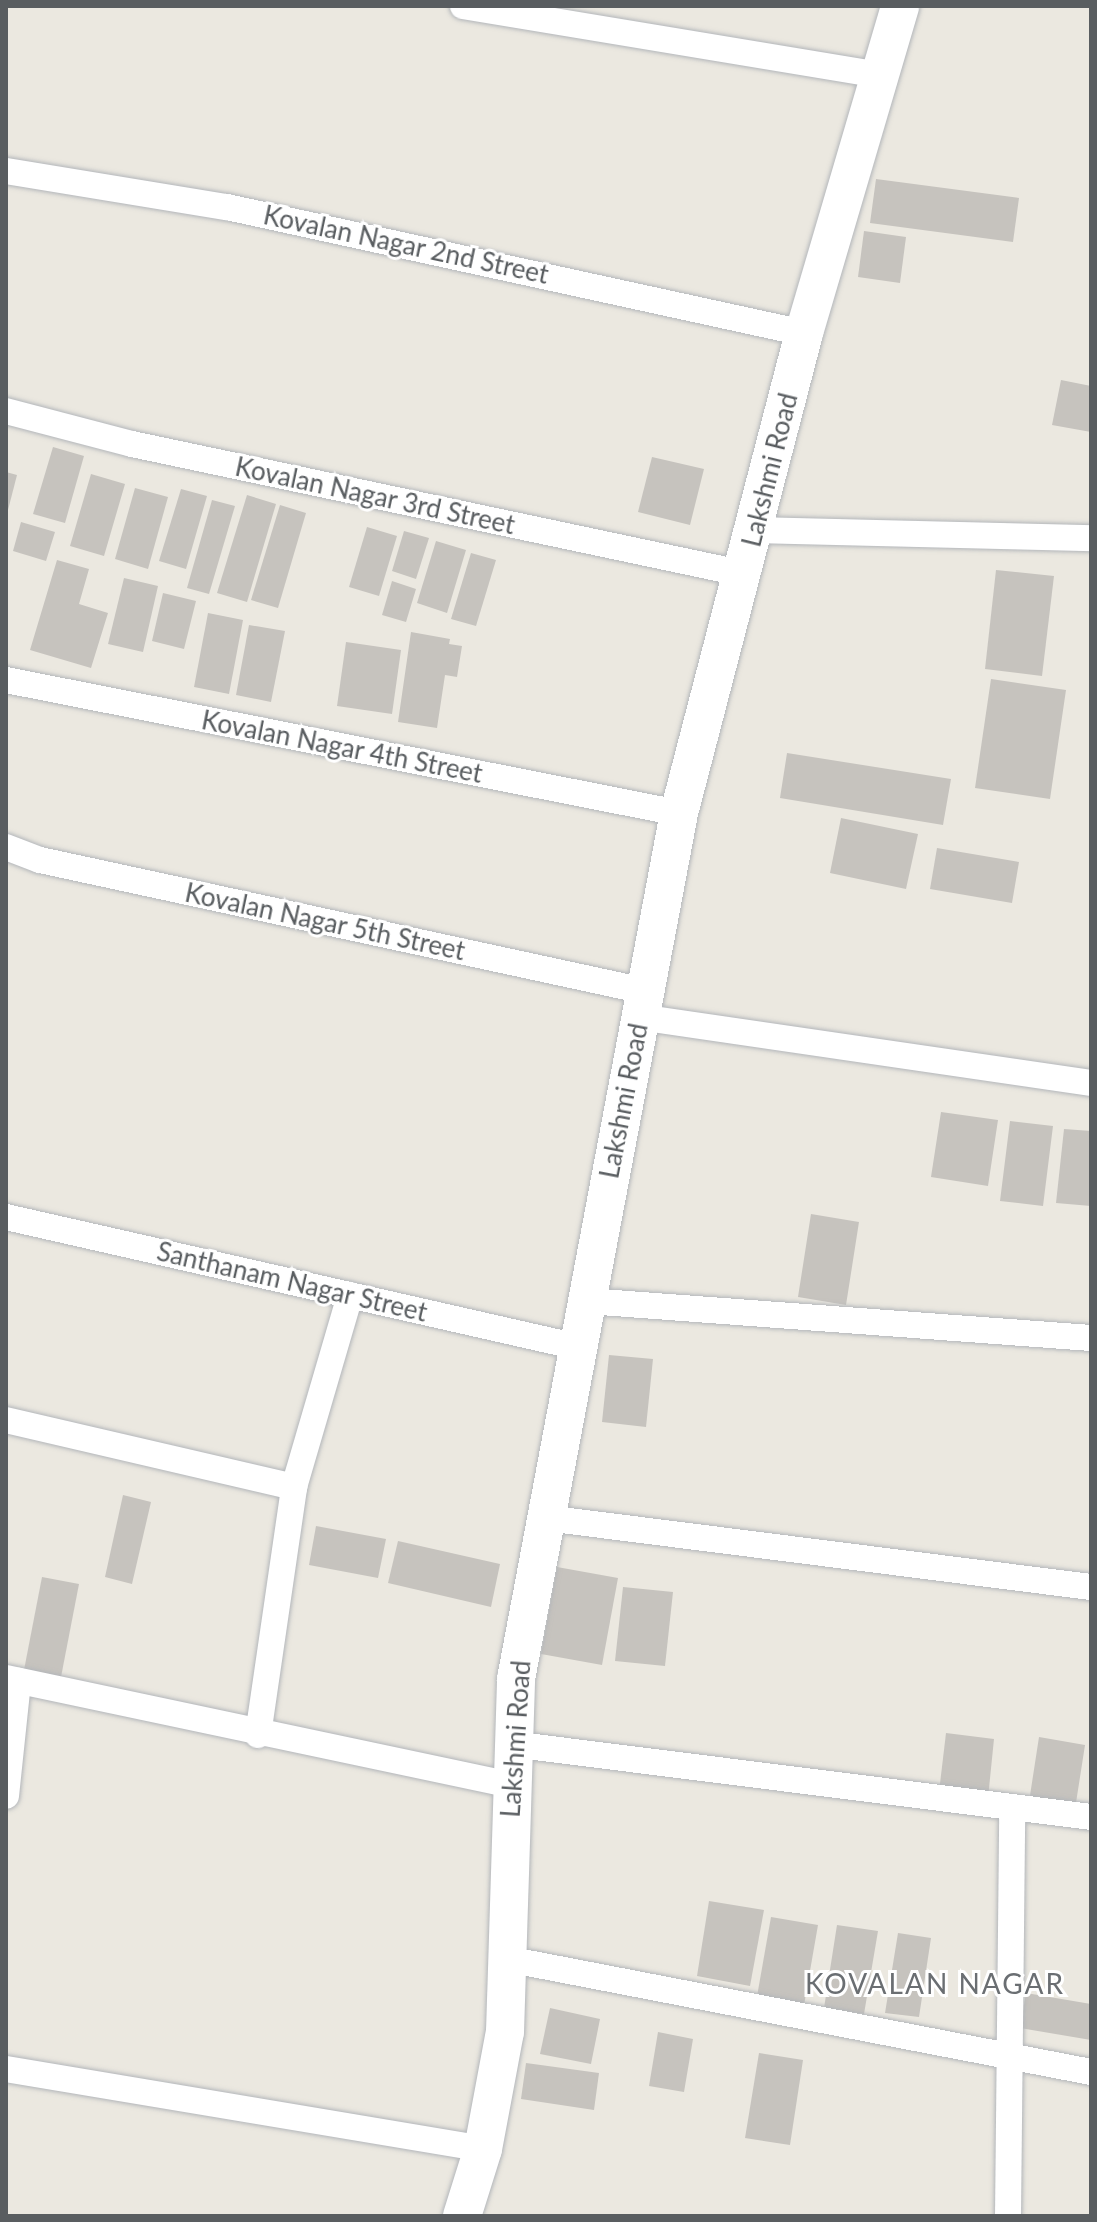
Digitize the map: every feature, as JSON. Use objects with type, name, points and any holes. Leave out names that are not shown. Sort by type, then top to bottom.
[{"type":"street","points":[[463,6],[881,75]]},
{"type":"street","name":"Lakshmi Road","points":[[462,2216],[483,2149],[505,2032],[511,1744],[516,1679],[679,813],[745,574],[804,333],[900,6]]},
{"type":"street","name":"Kovalan Nagar 2nd Street","points":[[6,171],[227,207],[804,333]]},
{"type":"street","name":"Kovalan Nagar 3rd Street","points":[[6,411],[132,444],[745,574]]},
{"type":"street","points":[[756,530],[1091,538]]},
{"type":"street","name":"Kovalan Nagar 4th Street","points":[[6,680],[679,813]]},
{"type":"street","name":"Kovalan Nagar 5th Street","points":[[6,847],[40,860],[642,1004],[1091,1083]]},
{"type":"street","name":"Santhanam Nagar Street","points":[[6,1217],[578,1347]]},
{"type":"street","points":[[258,1735],[294,1487],[350,1295]]},
{"type":"street","points":[[587,1301],[1091,1338]]},
{"type":"street","points":[[6,1420],[294,1487]]},
{"type":"street","points":[[546,1518],[1091,1587]]},
{"type":"street","points":[[6,1796],[12,1680],[258,1735],[511,1785]]},
{"type":"street","points":[[511,1744],[1091,1817]]},
{"type":"street","points":[[1008,2216],[1012,1807]]},
{"type":"street","points":[[507,1959],[1091,2072]]},
{"type":"street","points":[[6,2069],[483,2149]]},
{"type":"building","points":[[876,179],[1019,198],[1013,242],[870,223]]},
{"type":"building","points":[[864,231],[906,237],[900,283],[858,277]]},
{"type":"building","points":[[1061,380],[1091,386],[1091,432],[1052,425]]},
{"type":"building","points":[[53,447],[84,456],[65,523],[33,514]]},
{"type":"building","points":[[652,457],[704,469],[690,525],[638,512]]},
{"type":"building","points":[[6,472],[17,475],[7,514],[6,514]]},
{"type":"building","points":[[91,474],[125,484],[104,556],[70,546]]},
{"type":"building","points":[[135,488],[168,497],[148,569],[115,559]]},
{"type":"building","points":[[181,489],[207,496],[186,569],[159,561]]},
{"type":"building","points":[[247,495],[276,504],[247,602],[217,593]]},
{"type":"building","points":[[212,500],[235,506],[209,594],[187,588]]},
{"type":"building","points":[[280,505],[306,513],[278,608],[251,600]]},
{"type":"building","points":[[21,522],[55,532],[46,561],[13,551]]},
{"type":"building","points":[[367,527],[397,536],[379,596],[349,587]]},
{"type":"building","points":[[404,531],[429,538],[416,579],[392,571]]},
{"type":"building","points":[[436,541],[466,550],[447,613],[417,603]]},
{"type":"building","points":[[471,553],[496,560],[476,626],[451,619]]},
{"type":"building","points":[[57,560],[89,569],[79,604],[108,613],[91,668],[30,650]]},
{"type":"building","points":[[996,570],[1054,576],[1042,676],[985,669]]},
{"type":"building","points":[[124,578],[158,586],[143,652],[108,644]]},
{"type":"building","points":[[392,581],[416,589],[406,622],[382,615]]},
{"type":"building","points":[[163,593],[196,601],[184,649],[152,641]]},
{"type":"building","points":[[208,613],[243,620],[229,694],[194,687]]},
{"type":"building","points":[[249,625],[285,631],[271,702],[236,695]]},
{"type":"building","points":[[411,632],[450,639],[449,644],[462,646],[457,677],[445,675],[437,728],[398,722]]},
{"type":"building","points":[[346,642],[401,650],[392,714],[337,706]]},
{"type":"building","points":[[991,679],[1066,690],[1050,799],[975,788]]},
{"type":"building","points":[[787,753],[951,779],[943,825],[780,798]]},
{"type":"building","points":[[841,818],[918,834],[906,889],[830,873]]},
{"type":"building","points":[[937,848],[1019,862],[1012,903],[930,889]]},
{"type":"building","points":[[941,1112],[998,1120],[988,1186],[931,1177]]},
{"type":"building","points":[[1010,1121],[1053,1126],[1043,1206],[1000,1201]]},
{"type":"building","points":[[1064,1129],[1091,1131],[1091,1206],[1056,1203]]},
{"type":"building","points":[[811,1214],[859,1222],[846,1305],[798,1297]]},
{"type":"building","points":[[609,1355],[653,1359],[646,1427],[602,1422]]},
{"type":"building","points":[[123,1495],[151,1502],[132,1584],[105,1577]]},
{"type":"building","points":[[316,1526],[386,1539],[378,1578],[309,1565]]},
{"type":"building","points":[[398,1541],[500,1564],[491,1607],[388,1583]]},
{"type":"building","points":[[557,1567],[618,1578],[602,1665],[541,1654]]},
{"type":"building","points":[[42,1577],[79,1584],[61,1677],[24,1670]]},
{"type":"building","points":[[623,1587],[673,1592],[665,1666],[615,1661]]},
{"type":"building","points":[[946,1733],[994,1739],[988,1798],[939,1792]]},
{"type":"building","points":[[1039,1737],[1085,1745],[1075,1809],[1029,1802]]},
{"type":"building","points":[[709,1901],[764,1910],[750,1986],[697,1976]]},
{"type":"building","points":[[771,1917],[818,1925],[803,2011],[756,2002]]},
{"type":"building","points":[[837,1925],[878,1931],[864,2014],[824,2008]]},
{"type":"building","points":[[898,1933],[931,1938],[919,2017],[885,2013]]},
{"type":"building","points":[[1026,1993],[1091,2004],[1091,2040],[1020,2028]]},
{"type":"building","points":[[550,2008],[600,2019],[591,2064],[540,2054]]},
{"type":"building","points":[[658,2032],[693,2039],[684,2092],[649,2086]]},
{"type":"building","points":[[759,2053],[803,2060],[790,2145],[745,2138]]},
{"type":"building","points":[[526,2063],[599,2073],[594,2110],[521,2099]]},
{"type":"district","name":"KOVALAN NAGAR","points":[[935,1983]]}]
